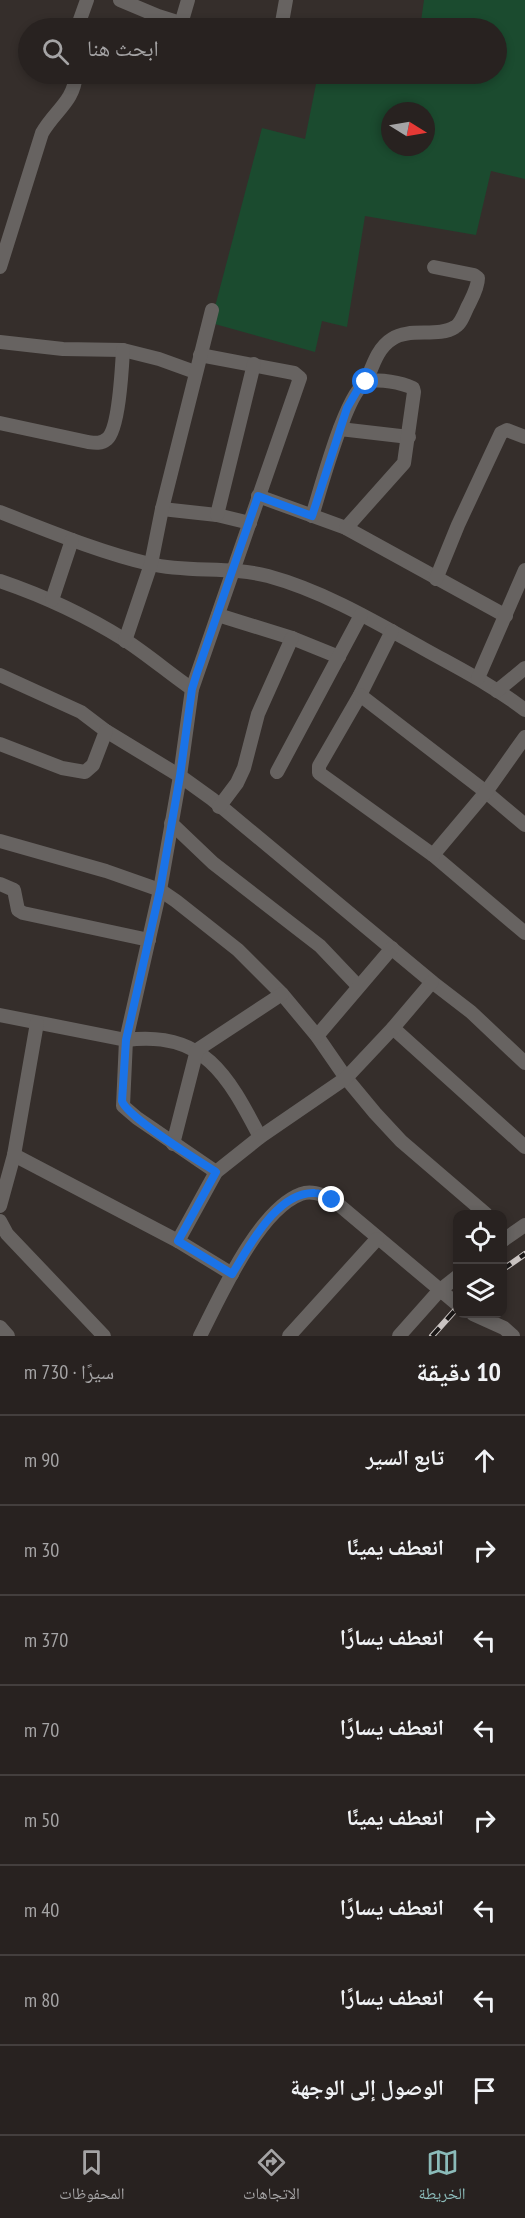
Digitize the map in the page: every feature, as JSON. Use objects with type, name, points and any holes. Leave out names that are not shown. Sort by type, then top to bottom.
[{"type":"street","points":[[81,18],[87,0]]},
{"type":"street","points":[[120,0],[166,18]]},
{"type":"street","points":[[183,18],[188,0]]},
{"type":"street","points":[[283,18],[286,0]]},
{"type":"street","points":[[0,267],[42,133],[47,124],[69,100],[75,84]]},
{"type":"street","points":[[312,516],[352,397],[366,382],[380,352],[394,338],[403,334],[448,330],[460,322],[476,289],[478,278],[474,275],[434,267]]},
{"type":"street","points":[[125,641],[151,564],[162,508],[212,310]]},
{"type":"street","points":[[0,342],[63,349],[123,350],[159,359],[195,372]]},
{"type":"street","points":[[0,423],[88,442],[99,443],[106,440],[111,433],[118,405],[123,350]]},
{"type":"street","points":[[200,356],[254,364],[294,373],[300,378],[192,689],[180,776],[160,890],[126,1040],[123,1106],[173,1144],[216,1172]]},
{"type":"street","points":[[217,515],[254,364]]},
{"type":"street","points":[[346,528],[404,463],[409,437],[413,388],[384,382],[366,382]]},
{"type":"street","points":[[340,429],[409,437]]},
{"type":"street","points":[[436,579],[458,525],[501,434],[507,430],[525,436]]},
{"type":"street","points":[[258,496],[346,528],[506,616]]},
{"type":"street","points":[[162,508],[217,515],[250,523]]},
{"type":"street","points":[[0,512],[72,540],[151,564],[264,575],[284,581],[392,631],[478,678],[525,710]]},
{"type":"street","points":[[52,600],[72,540]]},
{"type":"street","points":[[478,678],[525,570]]},
{"type":"street","points":[[0,581],[52,600],[125,641],[192,689]]},
{"type":"street","points":[[218,615],[291,638],[339,657]]},
{"type":"street","points":[[277,772],[361,615]]},
{"type":"street","points":[[392,631],[360,695],[319,766],[319,773],[433,855],[525,933]]},
{"type":"street","points":[[219,807],[237,783],[244,768],[258,714],[291,638]]},
{"type":"street","points":[[497,691],[525,668]]},
{"type":"street","points":[[0,675],[81,712],[106,731],[180,776],[471,1012],[525,1063]]},
{"type":"street","points":[[360,695],[525,825]]},
{"type":"street","points":[[0,744],[62,768],[85,772],[93,765],[106,731]]},
{"type":"street","points":[[433,855],[486,792],[525,737]]},
{"type":"street","points":[[171,823],[213,863],[320,946],[358,986]]},
{"type":"street","points":[[0,841],[160,890],[238,950],[282,994],[317,1036],[346,1078],[401,1141],[480,1210]]},
{"type":"street","points":[[0,884],[14,890],[18,910],[23,913],[149,940]]},
{"type":"street","points":[[317,1036],[392,948]]},
{"type":"street","points":[[178,1241],[216,1172],[261,1137],[346,1078],[432,982]]},
{"type":"street","points":[[173,1144],[197,1050],[282,994]]},
{"type":"street","points":[[0,1015],[126,1040],[145,1037],[164,1040],[197,1050],[217,1067],[261,1137]]},
{"type":"street","points":[[1,1198],[14,1155],[37,1023]]},
{"type":"street","points":[[393,1028],[525,1147]]},
{"type":"street","points":[[14,1155],[178,1241],[232,1274]]},
{"type":"street","points":[[200,1336],[232,1274],[272,1214],[302,1194],[317,1193],[332,1200],[453,1301]]},
{"type":"street","points":[[507,1234],[525,1225]]},
{"type":"street","points":[[0,1226],[104,1336]]},
{"type":"street","points":[[289,1336],[377,1239]]},
{"type":"street","points":[[399,1336],[439,1291],[453,1280]]},
{"type":"street","points":[[482,1318],[504,1328],[513,1336]]},
{"type":"street","points":[[0,1327],[8,1336]]},
{"type":"green space","points":[[424,0],[525,0],[525,179],[491,171],[476,235],[365,216],[347,327],[322,321],[315,352],[204,321],[216,303],[262,128],[305,139],[316,84],[507,84],[507,18],[421,18]]},
{"type":"railway","points":[[507,1267],[525,1254]]},
{"type":"railway","points":[[432,1336],[453,1313]]},
{"type":"route","points":[[332,1200],[317,1193],[302,1194],[286,1203],[272,1214],[232,1274],[178,1241],[216,1172],[129,1112],[123,1106],[122,1101],[126,1040],[160,890],[180,776],[192,689],[197,673],[258,496],[312,516],[347,408],[352,397],[366,382]]}]
